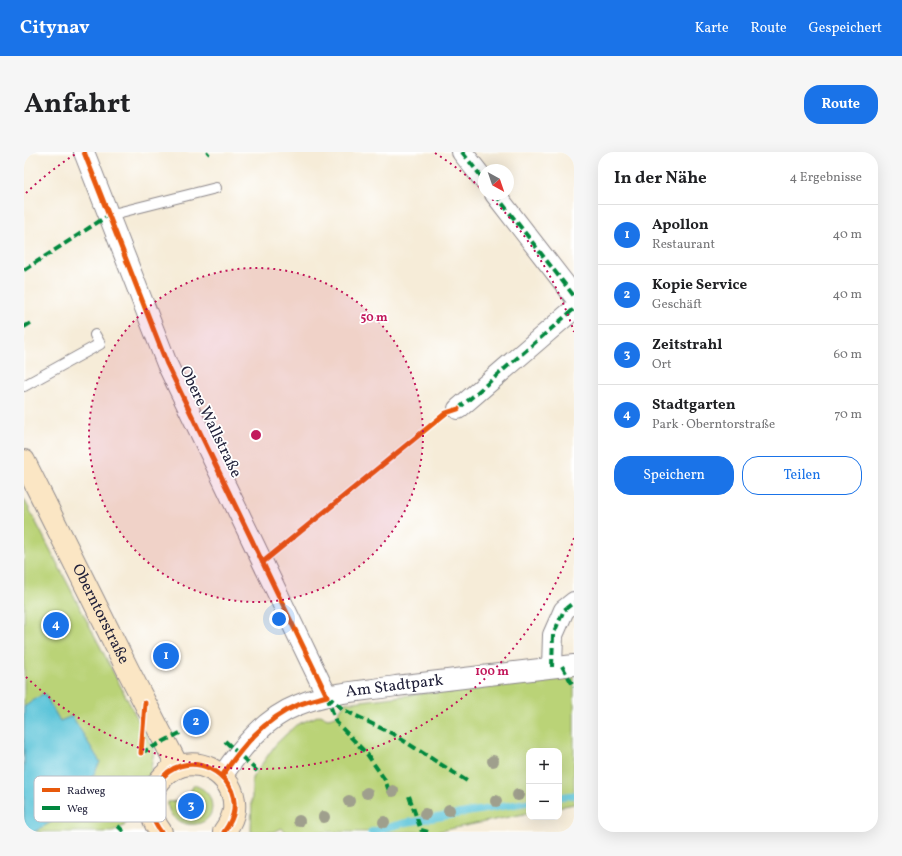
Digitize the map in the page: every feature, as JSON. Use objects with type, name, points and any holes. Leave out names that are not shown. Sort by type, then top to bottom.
[{"type":"main road","name":"Oberntorstraße","points":[[24,461],[178,767]]},
{"type":"main road","points":[[164,776],[178,767],[190,764],[201,765],[212,769],[222,776],[229,786],[234,803],[231,821],[224,832]]},
{"type":"main road","points":[[155,822],[159,832]]},
{"type":"street","name":"Obere Wallstraße","points":[[84,152],[167,364],[327,696]]},
{"type":"street","points":[[462,152],[478,172]]},
{"type":"street","points":[[500,200],[574,296]]},
{"type":"street","points":[[458,409],[574,309]]},
{"type":"street","points":[[552,667],[553,635],[564,610],[574,602]]},
{"type":"street","name":"Am Stadtpark","points":[[222,776],[238,752],[268,722],[298,705],[327,696],[574,665]]},
{"type":"lane","points":[[109,215],[216,188]]},
{"type":"lane","points":[[24,386],[100,344],[95,335]]},
{"type":"green space","points":[[24,499],[154,751],[150,776],[34,776],[34,822],[126,822],[124,826],[113,832],[24,832]]},
{"type":"green space","points":[[574,675],[574,804],[562,806],[562,748],[526,748],[526,814],[435,832],[285,832],[282,828],[274,832],[251,832],[252,778],[276,744],[296,725],[320,715],[328,718],[336,716],[345,703]]},
{"type":"green space","points":[[194,785],[209,795],[211,801],[211,811],[208,818],[201,823],[183,823],[175,819],[170,812],[168,802],[185,800]]},
{"type":"water","points":[[44,693],[60,721],[72,716],[100,762],[93,776],[34,776],[34,822],[51,822],[34,832],[24,832],[24,707]]},
{"type":"waterway","points":[[562,797],[574,795]]},
{"type":"waterway","points":[[371,832],[404,823],[526,803]]},
{"type":"marked path","points":[[462,152],[478,172]]},
{"type":"marked path","points":[[500,200],[574,296]]},
{"type":"marked path","points":[[24,270],[109,215]]},
{"type":"marked path","points":[[458,409],[574,309]]},
{"type":"marked path","points":[[24,327],[34,321]]},
{"type":"marked path","points":[[552,667],[553,635],[564,610],[574,602]]},
{"type":"marked path","points":[[562,666],[574,687]]},
{"type":"marked path","points":[[327,696],[344,710],[393,734],[467,781]]},
{"type":"marked path","points":[[327,696],[336,722],[367,754],[385,780],[391,796]]},
{"type":"marked path","points":[[141,753],[180,733]]},
{"type":"marked path","points":[[225,741],[258,772]]},
{"type":"marked path","points":[[409,796],[421,830],[428,832]]},
{"type":"marked path","points":[[118,826],[124,832]]},
{"type":"cycle path","points":[[84,152],[167,364],[327,696],[298,705],[286,711],[264,726],[246,744],[222,776]]},
{"type":"cycle path","points":[[263,562],[446,413],[458,409]]},
{"type":"cycle path","points":[[141,753],[145,703]]},
{"type":"cycle path","points":[[164,776],[175,768],[186,765],[199,765],[220,775],[228,785],[233,797],[234,810],[233,816],[224,832]]},
{"type":"cycle path","points":[[155,822],[161,832]]},
{"type":"place","name":"Stadtgarten","points":[[56,625]]},
{"type":"place","name":"Apollon","points":[[166,656]]},
{"type":"place","name":"Kopie Service","points":[[196,722]]},
{"type":"place","name":"Zeitstrahl","points":[[191,806]]}]
